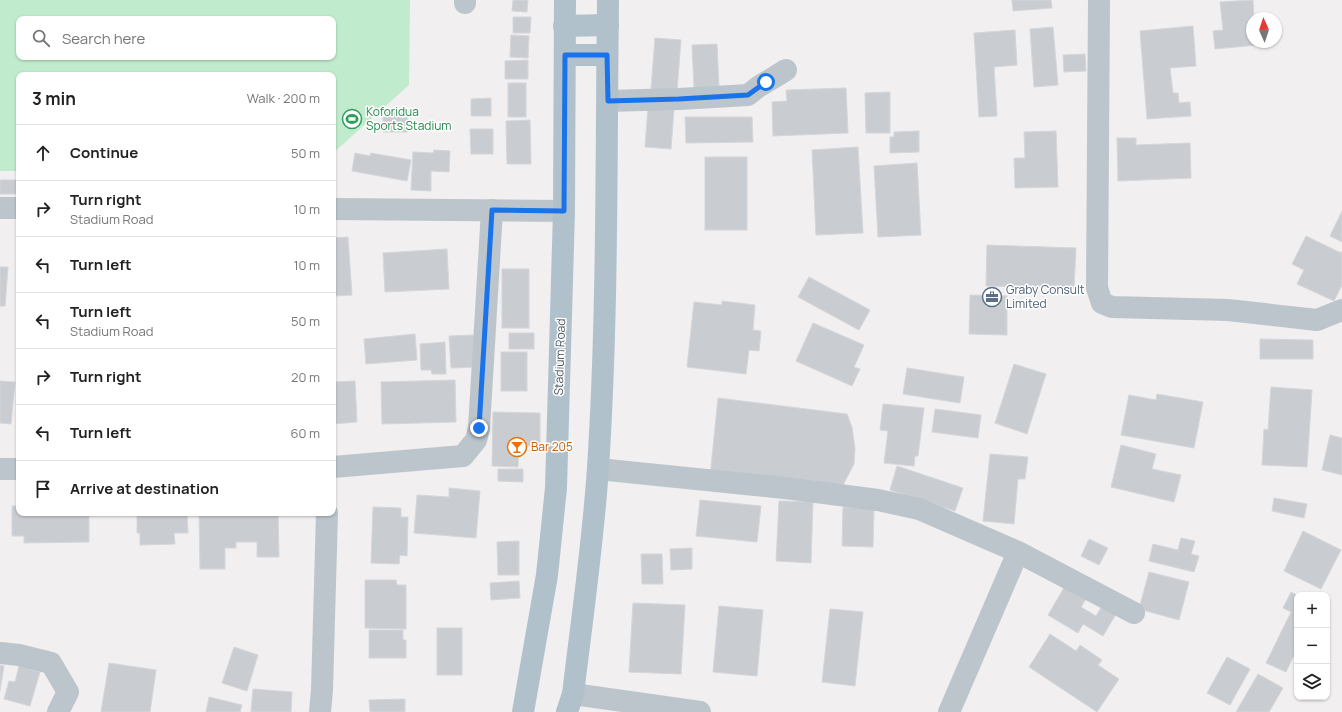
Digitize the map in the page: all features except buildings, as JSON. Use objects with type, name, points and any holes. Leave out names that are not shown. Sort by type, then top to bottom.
[{"type":"main road","name":"Stadium Road","points":[[523,712],[547,575],[556,488],[564,211],[565,0]]},
{"type":"main road","points":[[570,703],[588,573],[598,469],[604,338],[608,0]]},
{"type":"main road","points":[[564,26],[608,25]]},
{"type":"main road","points":[[565,55],[607,55]]},
{"type":"street","points":[[1099,0],[1097,288],[1102,303],[1112,307],[1228,310],[1317,320],[1342,310]]},
{"type":"street","points":[[608,101],[748,95],[786,70]]},
{"type":"street","points":[[0,208],[16,208]]},
{"type":"street","points":[[336,209],[564,211]]},
{"type":"street","points":[[336,467],[463,456],[476,440],[479,428],[492,210]]},
{"type":"street","points":[[0,469],[16,469]]},
{"type":"street","points":[[598,469],[785,488],[878,500],[919,509],[1018,552],[1134,613]]},
{"type":"street","points":[[320,712],[322,690],[327,516]]},
{"type":"street","points":[[950,712],[1018,552]]},
{"type":"street","points":[[0,653],[19,654],[51,663],[68,692],[58,712]]},
{"type":"street","points":[[570,703],[700,712]]},
{"type":"green space","name":"Koforidua Sports Stadium","points":[[0,0],[410,0],[409,85],[336,150],[336,72],[16,72],[16,171],[0,171]]},
{"type":"place","name":"Koforidua Sports Stadium","points":[[352,119]]},
{"type":"place","name":"Graby Consult Limited","points":[[992,297]]},
{"type":"place","name":"Bar 205","points":[[517,447]]},
{"type":"route","points":[[479,428],[492,210],[564,211],[565,55],[607,55],[608,101],[748,95],[766,82]]}]
